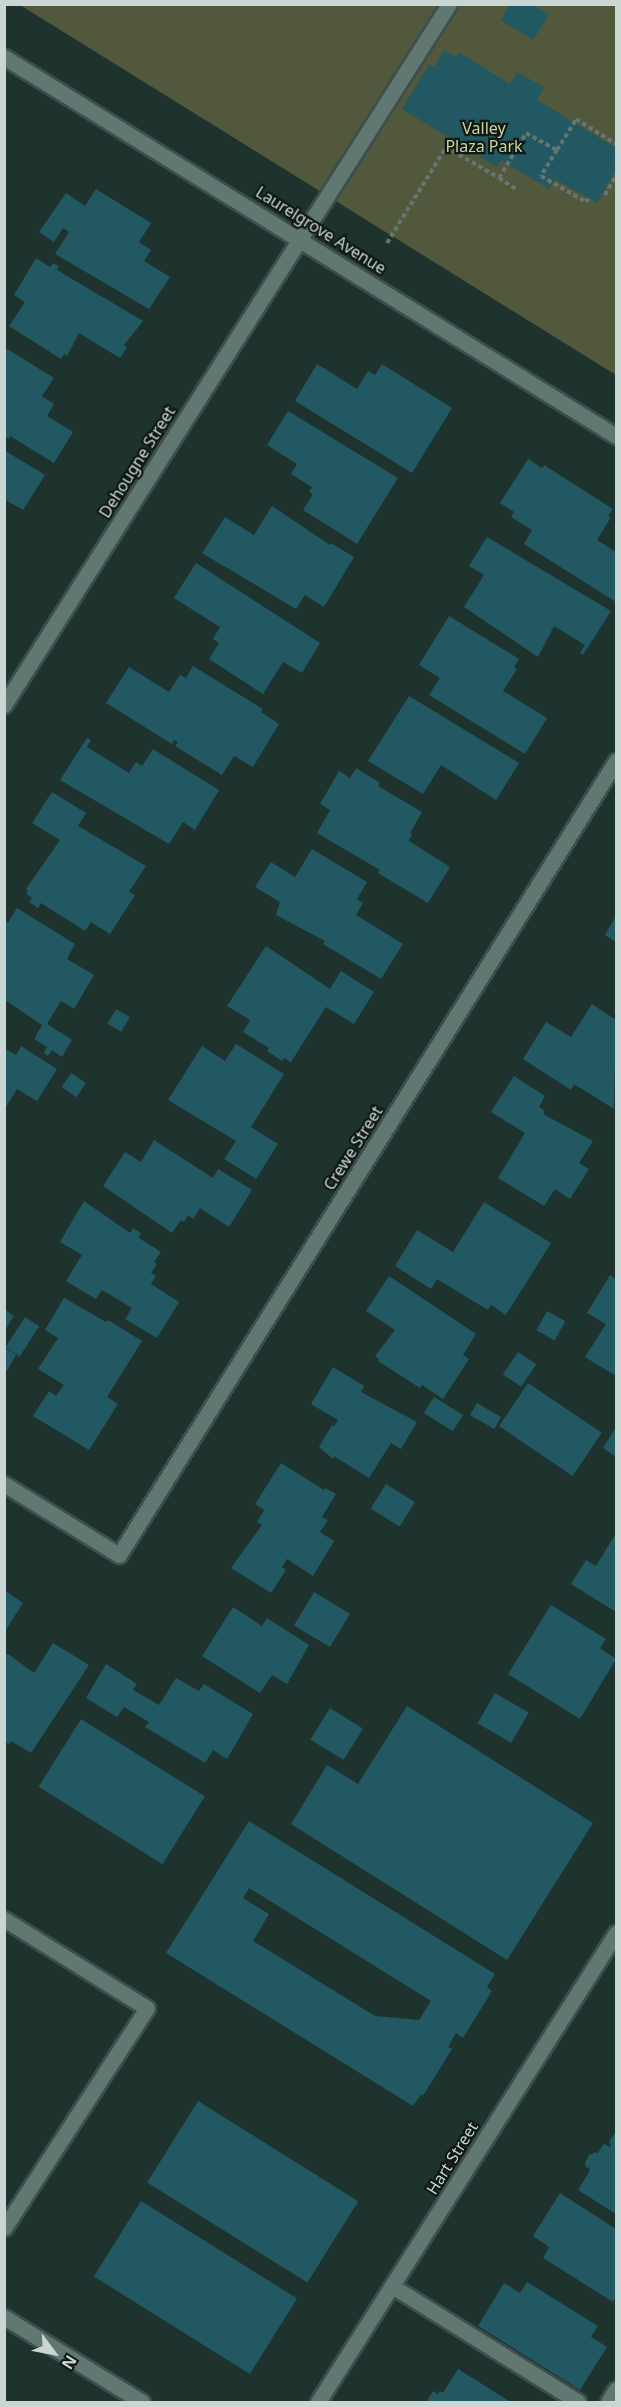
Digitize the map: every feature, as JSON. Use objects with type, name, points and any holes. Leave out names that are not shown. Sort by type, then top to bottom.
[{"type":"street","name":"Dehougne Street","points":[[4,705],[449,4]]},
{"type":"street","name":"Laurelgrove Avenue","points":[[4,57],[301,238],[616,436]]},
{"type":"street","name":"Crewe Street","points":[[4,1484],[119,1555],[616,761]]},
{"type":"street","points":[[4,1919],[147,2008],[4,2228]]},
{"type":"street","name":"Hart Street","points":[[318,2403],[616,1933]]},
{"type":"street","points":[[392,2286],[578,2403]]},
{"type":"street","points":[[4,2317],[142,2403]]},
{"type":"street","points":[[608,2403],[616,2389]]},
{"type":"path","points":[[588,199],[586,202],[542,176],[576,119],[616,144]]},
{"type":"path","points":[[499,178],[526,133],[557,150]]},
{"type":"path","points":[[387,243],[446,147],[516,189]]},
{"type":"path","points":[[605,195],[616,177]]},
{"type":"green space","name":"Valley Plaza Park","points":[[20,5],[616,5],[616,375]]},
{"type":"building","points":[[510,4],[532,4],[549,15],[533,40],[501,20]]},
{"type":"building","points":[[444,50],[456,57],[459,52],[510,84],[517,72],[544,87],[537,100],[616,148],[616,170],[597,203],[555,179],[549,189],[501,160],[497,167],[402,109],[429,64],[434,67]]},
{"type":"building","points":[[96,189],[151,223],[139,242],[151,250],[144,261],[170,277],[149,309],[55,254],[69,232],[63,228],[54,242],[39,232],[66,193],[85,206]]},
{"type":"building","points":[[36,258],[50,267],[53,263],[59,266],[57,270],[143,321],[124,345],[127,347],[120,358],[79,333],[67,356],[64,354],[61,359],[9,326],[25,302],[14,295]]},
{"type":"building","points":[[4,347],[54,378],[42,396],[54,404],[47,416],[73,432],[54,463],[10,436],[9,439],[4,436]]},
{"type":"building","points":[[317,364],[357,389],[368,371],[375,375],[382,364],[452,408],[412,473],[295,401]]},
{"type":"building","points":[[288,411],[398,478],[357,544],[303,510],[313,494],[309,492],[312,487],[291,474],[297,464],[267,445]]},
{"type":"building","points":[[4,450],[45,475],[23,510],[4,499]]},
{"type":"building","points":[[528,459],[542,468],[544,465],[613,509],[608,516],[611,517],[597,540],[616,552],[616,602],[524,544],[532,530],[511,517],[514,512],[500,503]]},
{"type":"building","points":[[272,506],[330,545],[331,543],[354,557],[324,607],[305,595],[296,609],[202,553],[225,517],[254,535]]},
{"type":"building","points":[[487,537],[611,611],[583,655],[580,653],[585,645],[554,626],[538,657],[464,607],[484,575],[469,566]]},
{"type":"building","points":[[196,563],[320,643],[302,673],[283,662],[263,694],[209,659],[219,643],[213,639],[220,627],[174,598]]},
{"type":"building","points":[[449,616],[519,659],[514,667],[517,669],[503,691],[547,718],[525,754],[429,695],[440,678],[419,665]]},
{"type":"building","points":[[193,666],[263,709],[261,712],[279,724],[253,767],[234,756],[222,775],[175,746],[178,742],[174,740],[172,744],[106,703],[129,667],[169,692],[180,675],[186,678]]},
{"type":"building","points":[[409,696],[519,763],[496,800],[441,765],[423,794],[368,761]]},
{"type":"building","points":[[87,738],[91,740],[87,747],[129,773],[136,762],[142,766],[153,749],[219,790],[195,830],[183,822],[169,844],[60,780]]},
{"type":"building","points":[[356,768],[380,783],[378,786],[422,812],[410,833],[412,834],[409,841],[450,867],[428,903],[378,873],[380,870],[317,833],[330,810],[320,804],[339,771],[350,778]]},
{"type":"building","points":[[52,792],[86,813],[78,826],[146,866],[129,892],[135,895],[110,934],[91,922],[85,931],[41,903],[38,908],[29,902],[32,898],[26,894],[28,891],[26,889],[60,840],[32,823]]},
{"type":"building","points":[[312,849],[367,882],[357,899],[363,903],[356,915],[403,944],[381,979],[323,944],[325,941],[276,915],[280,902],[255,887],[271,862],[295,877]]},
{"type":"building","points":[[17,908],[75,944],[67,959],[94,975],[74,1009],[61,1001],[47,1024],[72,1040],[62,1057],[52,1050],[48,1056],[44,1053],[47,1047],[34,1039],[42,1025],[5,1000],[5,920],[8,923]]},
{"type":"building","points":[[616,916],[616,942],[605,935]]},
{"type":"building","points":[[266,946],[330,989],[341,971],[374,992],[354,1024],[326,1007],[291,1062],[284,1058],[282,1061],[267,1051],[269,1048],[243,1032],[250,1020],[227,1006]]},
{"type":"building","points":[[592,1004],[616,1020],[614,1109],[574,1084],[571,1090],[523,1059],[546,1022],[571,1037]]},
{"type":"building","points":[[116,1009],[130,1017],[121,1032],[108,1024]]},
{"type":"building","points":[[236,1044],[284,1074],[251,1127],[278,1144],[256,1179],[224,1159],[236,1141],[168,1100],[202,1046],[225,1061]]},
{"type":"building","points":[[21,1046],[57,1069],[37,1101],[17,1089],[4,1110],[4,1048],[16,1055]]},
{"type":"building","points":[[71,1073],[86,1083],[76,1097],[61,1087]]},
{"type":"building","points":[[514,1076],[545,1096],[539,1107],[545,1111],[543,1114],[593,1141],[579,1163],[589,1169],[570,1199],[555,1189],[544,1206],[498,1178],[525,1133],[491,1112]]},
{"type":"building","points":[[154,1140],[213,1178],[218,1169],[252,1190],[229,1227],[200,1208],[193,1219],[188,1215],[184,1222],[181,1220],[172,1233],[103,1186],[125,1152],[141,1162]]},
{"type":"building","points":[[84,1201],[130,1233],[133,1228],[141,1233],[139,1238],[161,1252],[154,1262],[157,1264],[151,1273],[156,1276],[151,1284],[179,1302],[157,1338],[125,1319],[132,1308],[102,1290],[96,1299],[66,1281],[82,1255],[60,1242]]},
{"type":"building","points":[[484,1202],[551,1243],[506,1315],[491,1305],[488,1310],[437,1279],[431,1289],[395,1266],[417,1230],[453,1252]]},
{"type":"building","points":[[610,1275],[616,1279],[616,1376],[585,1357],[606,1324],[587,1313]]},
{"type":"building","points":[[389,1276],[476,1334],[463,1355],[469,1359],[443,1399],[422,1385],[420,1388],[378,1361],[379,1359],[375,1356],[395,1330],[366,1311]]},
{"type":"building","points":[[64,1298],[106,1322],[108,1320],[142,1341],[107,1397],[118,1404],[89,1450],[33,1416],[49,1391],[56,1396],[64,1385],[38,1369],[58,1338],[45,1330]]},
{"type":"building","points":[[4,1309],[14,1316],[4,1332]]},
{"type":"building","points":[[547,1311],[565,1321],[555,1340],[536,1330]]},
{"type":"building","points":[[25,1317],[39,1326],[20,1356],[5,1347]]},
{"type":"building","points":[[4,1347],[16,1355],[7,1371],[4,1369]]},
{"type":"building","points":[[518,1352],[536,1364],[521,1387],[503,1374]]},
{"type":"building","points":[[333,1367],[364,1386],[361,1392],[417,1422],[401,1449],[391,1443],[369,1478],[334,1456],[333,1459],[319,1447],[332,1425],[334,1426],[338,1420],[311,1404]]},
{"type":"building","points":[[528,1383],[602,1433],[573,1476],[499,1426]]},
{"type":"building","points":[[434,1397],[463,1415],[453,1431],[424,1413]]},
{"type":"building","points":[[477,1403],[501,1417],[494,1429],[470,1415]]},
{"type":"building","points":[[616,1427],[616,1457],[603,1448]]},
{"type":"building","points":[[281,1463],[324,1490],[325,1488],[336,1494],[322,1517],[328,1520],[320,1532],[334,1541],[313,1576],[287,1559],[282,1567],[286,1570],[271,1593],[231,1568],[262,1525],[257,1522],[264,1510],[255,1504]]},
{"type":"building","points":[[386,1484],[415,1502],[399,1527],[371,1509]]},
{"type":"building","points":[[616,1533],[616,1612],[571,1584],[586,1560],[596,1566]]},
{"type":"building","points":[[4,1590],[23,1603],[4,1633]]},
{"type":"building","points":[[314,1592],[350,1614],[330,1647],[294,1625]]},
{"type":"building","points":[[551,1605],[606,1639],[600,1648],[616,1659],[580,1719],[508,1674]]},
{"type":"building","points":[[233,1607],[262,1626],[267,1618],[309,1645],[287,1684],[272,1675],[260,1693],[202,1656]]},
{"type":"building","points":[[53,1643],[89,1665],[31,1753],[11,1741],[9,1744],[4,1742],[4,1657],[8,1654],[34,1673]]},
{"type":"building","points":[[106,1664],[137,1684],[133,1690],[159,1705],[176,1678],[199,1691],[204,1684],[253,1714],[227,1759],[213,1750],[205,1763],[145,1727],[149,1722],[124,1707],[117,1717],[86,1698]]},
{"type":"building","points":[[495,1693],[529,1712],[511,1743],[478,1723]]},
{"type":"building","points":[[407,1706],[593,1823],[507,1960],[291,1824],[327,1765],[358,1784]]},
{"type":"building","points":[[330,1708],[363,1729],[343,1760],[310,1739]]},
{"type":"building","points":[[81,1719],[205,1796],[162,1864],[39,1787]]},
{"type":"building","points":[[249,1821],[495,1974],[487,1987],[492,1991],[463,2038],[456,2033],[448,2047],[452,2049],[423,2096],[421,2094],[413,2106],[166,1953]],"holes":[[[249,1888],[431,2001],[419,2020],[375,2016],[253,1941],[269,1914],[243,1898]]]},
{"type":"building","points":[[198,2101],[358,2201],[307,2283],[147,2182]]},
{"type":"building","points":[[616,2131],[616,2214],[578,2190],[589,2172],[590,2167],[586,2168],[585,2163],[589,2155],[596,2152],[597,2154],[604,2144],[610,2147],[609,2142]]},
{"type":"building","points":[[560,2193],[616,2229],[616,2296],[613,2302],[543,2258],[549,2247],[533,2236]]},
{"type":"building","points":[[141,2201],[297,2299],[250,2374],[94,2276]]},
{"type":"building","points":[[527,2282],[598,2326],[591,2337],[607,2347],[580,2390],[478,2326],[504,2283],[520,2293]]},
{"type":"building","points":[[458,2369],[511,2402],[426,2402],[433,2391],[438,2394],[440,2391],[443,2393]]}]
